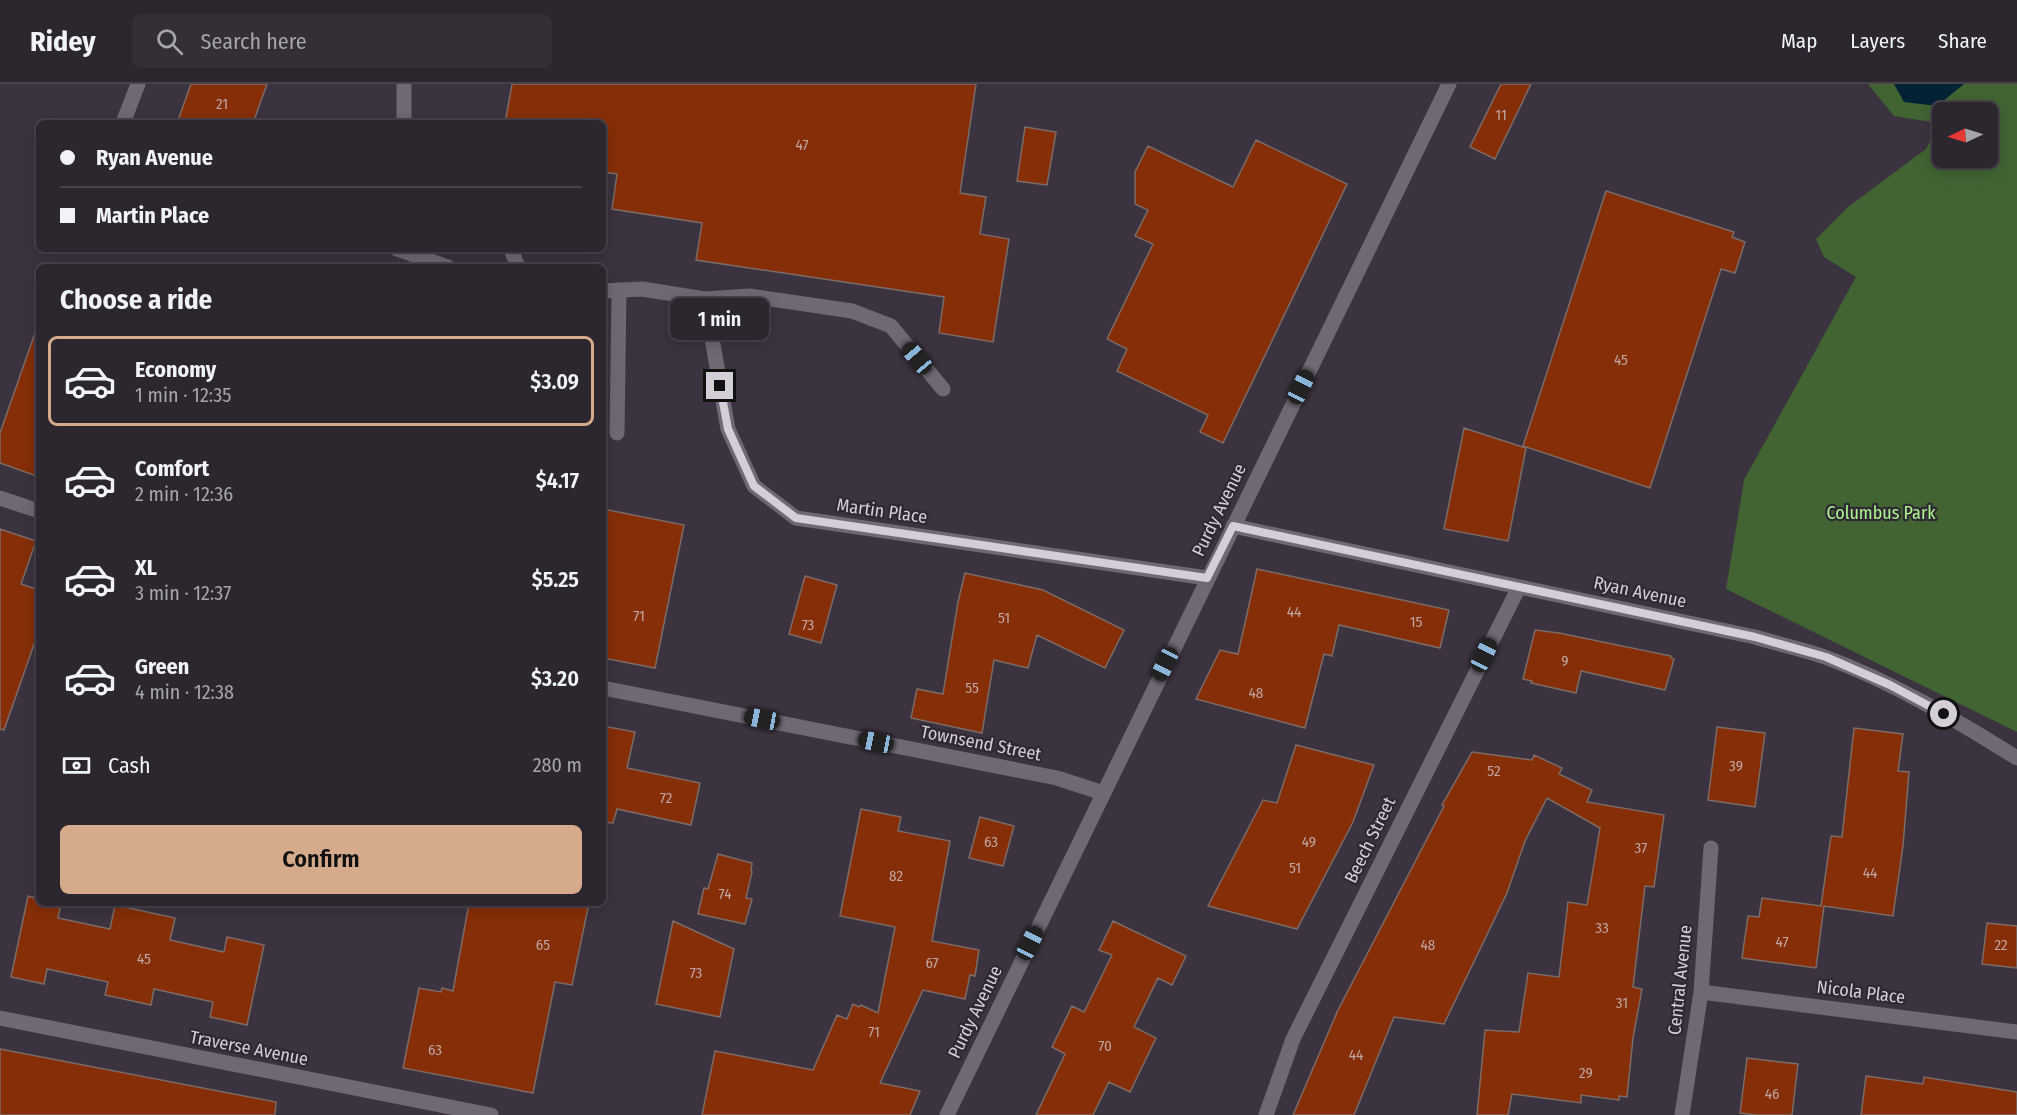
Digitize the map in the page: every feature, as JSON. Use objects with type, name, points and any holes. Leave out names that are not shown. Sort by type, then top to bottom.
[{"type":"street","points":[[124,120],[138,84]]},
{"type":"street","points":[[404,84],[404,120]]},
{"type":"street","name":"Purdy Avenue","points":[[947,1115],[1449,84]]},
{"type":"street","points":[[406,252],[440,264]]},
{"type":"street","points":[[606,291],[642,289],[705,299],[750,296],[852,311],[891,326],[944,389]]},
{"type":"street","points":[[617,433],[619,290]]},
{"type":"street","name":"Martin Place","points":[[705,299],[728,429],[754,486],[796,518],[1207,578]]},
{"type":"street","points":[[0,498],[36,510]]},
{"type":"street","name":"Ryan Avenue","points":[[1233,526],[1755,637],[1826,657],[1890,685],[1962,724],[2017,758]]},
{"type":"street","name":"Beech Street","points":[[1266,1115],[1293,1039],[1519,587]]},
{"type":"street","name":"Townsend Street","points":[[606,689],[1057,778],[1103,793]]},
{"type":"street","name":"Central Avenue","points":[[1682,1115],[1701,992],[1711,848]]},
{"type":"street","name":"Nicola Place","points":[[1701,992],[2017,1032]]},
{"type":"street","name":"Traverse Avenue","points":[[0,1018],[491,1115]]},
{"type":"green space","name":"Columbus Park","points":[[1868,84],[1894,84],[1904,101],[1957,84],[2017,84],[2017,732],[1726,589],[1744,480],[1856,277],[1824,257],[1816,239],[1848,207],[1926,149],[1932,136],[1932,168],[1998,168],[1998,102],[1932,102],[1932,122],[1894,116]]},
{"type":"water","points":[[1894,84],[1964,84],[1942,102],[1932,102],[1932,105],[1904,102]]},
{"type":"building","points":[[191,84],[267,84],[254,120],[178,120]]},
{"type":"building","points":[[512,84],[976,84],[960,193],[986,197],[980,234],[1009,239],[993,342],[939,333],[944,297],[696,260],[702,223],[612,209],[617,174],[606,172],[606,120],[506,120]]},
{"type":"building","points":[[1501,84],[1531,84],[1495,159],[1470,147]]},
{"type":"building","points":[[1025,127],[1056,132],[1047,185],[1017,181]]},
{"type":"building","points":[[1256,140],[1347,184],[1223,443],[1200,432],[1208,415],[1117,371],[1127,349],[1107,339],[1153,244],[1135,236],[1148,210],[1135,204],[1135,172],[1148,146],[1233,187]]},
{"type":"building","points":[[1606,191],[1734,232],[1732,237],[1745,242],[1735,273],[1721,269],[1650,488],[1523,446]]},
{"type":"building","points":[[36,333],[36,476],[0,463],[0,433]]},
{"type":"building","points":[[1464,428],[1526,448],[1508,541],[1444,529]]},
{"type":"building","points":[[606,510],[684,525],[655,668],[606,659]]},
{"type":"building","points":[[0,529],[36,541],[21,584],[36,589],[36,639],[4,730],[0,729]]},
{"type":"building","points":[[1257,569],[1449,610],[1440,648],[1339,625],[1332,656],[1324,654],[1305,728],[1196,699],[1220,650],[1238,654]]},
{"type":"building","points":[[965,573],[1043,590],[1124,630],[1105,668],[1037,635],[1028,668],[994,660],[982,733],[911,718],[917,689],[943,694]]},
{"type":"building","points":[[805,576],[837,585],[821,643],[789,634]]},
{"type":"building","points":[[1535,630],[1671,656],[1674,659],[1665,690],[1581,671],[1576,693],[1531,683],[1532,681],[1523,679]]},
{"type":"building","points":[[606,727],[635,732],[627,768],[700,783],[691,825],[617,809],[613,823],[606,822]]},
{"type":"building","points":[[1717,727],[1765,733],[1755,807],[1708,800]]},
{"type":"building","points":[[1854,728],[1903,734],[1898,771],[1909,772],[1903,846],[1893,916],[1824,906],[1816,968],[1742,958],[1748,916],[1759,917],[1762,898],[1821,906],[1831,836],[1842,837]]},
{"type":"building","points":[[1296,745],[1374,765],[1353,822],[1297,929],[1208,906],[1263,800],[1277,803]]},
{"type":"building","points":[[1472,752],[1532,760],[1534,755],[1562,768],[1559,774],[1592,790],[1587,802],[1664,815],[1654,887],[1645,886],[1633,987],[1642,989],[1633,1038],[1627,1097],[1619,1096],[1619,1100],[1581,1095],[1581,1103],[1512,1094],[1508,1115],[1477,1115],[1485,1030],[1519,1032],[1528,973],[1559,977],[1568,902],[1587,905],[1600,828],[1547,798],[1525,841],[1507,893],[1444,1024],[1394,1017],[1354,1115],[1293,1115],[1338,1010],[1444,806],[1442,805]]},
{"type":"building","points":[[861,809],[901,817],[898,831],[950,841],[932,941],[979,950],[975,976],[970,975],[965,999],[923,990],[880,1083],[920,1091],[910,1115],[702,1115],[715,1051],[813,1070],[837,1015],[847,1019],[853,1004],[878,1013],[895,927],[840,916]]},
{"type":"building","points":[[980,817],[1014,826],[1003,866],[969,858]]},
{"type":"building","points":[[718,854],[752,863],[746,898],[752,899],[745,924],[698,914],[704,888],[708,889]]},
{"type":"building","points":[[28,896],[36,898],[36,906],[60,906],[58,918],[110,929],[115,906],[120,906],[175,918],[170,940],[224,952],[227,937],[264,945],[247,1025],[210,1017],[213,1002],[154,989],[151,1005],[105,995],[108,982],[47,969],[44,984],[11,977]]},
{"type":"building","points":[[468,906],[588,906],[572,985],[555,982],[533,1093],[403,1068],[419,988],[441,992],[442,988],[453,991]]},
{"type":"building","points":[[673,921],[734,949],[720,1017],[656,1004]]},
{"type":"building","points":[[1113,921],[1186,956],[1172,985],[1158,978],[1134,1027],[1156,1038],[1130,1092],[1109,1082],[1093,1115],[1036,1115],[1065,1054],[1052,1047],[1072,1006],[1084,1012],[1112,955],[1099,950]]},
{"type":"building","points":[[1987,923],[2017,926],[2017,968],[1982,964]]},
{"type":"building","points":[[0,1049],[276,1102],[275,1115],[0,1115]]},
{"type":"building","points":[[1747,1058],[1798,1064],[1792,1115],[1740,1113]]},
{"type":"building","points":[[1866,1076],[1923,1084],[1924,1077],[2017,1092],[2017,1115],[1861,1115]]},
{"type":"route","points":[[720,386],[728,429],[754,486],[796,518],[1207,578],[1233,526],[1755,637],[1826,657],[1890,685],[1944,714]]}]
